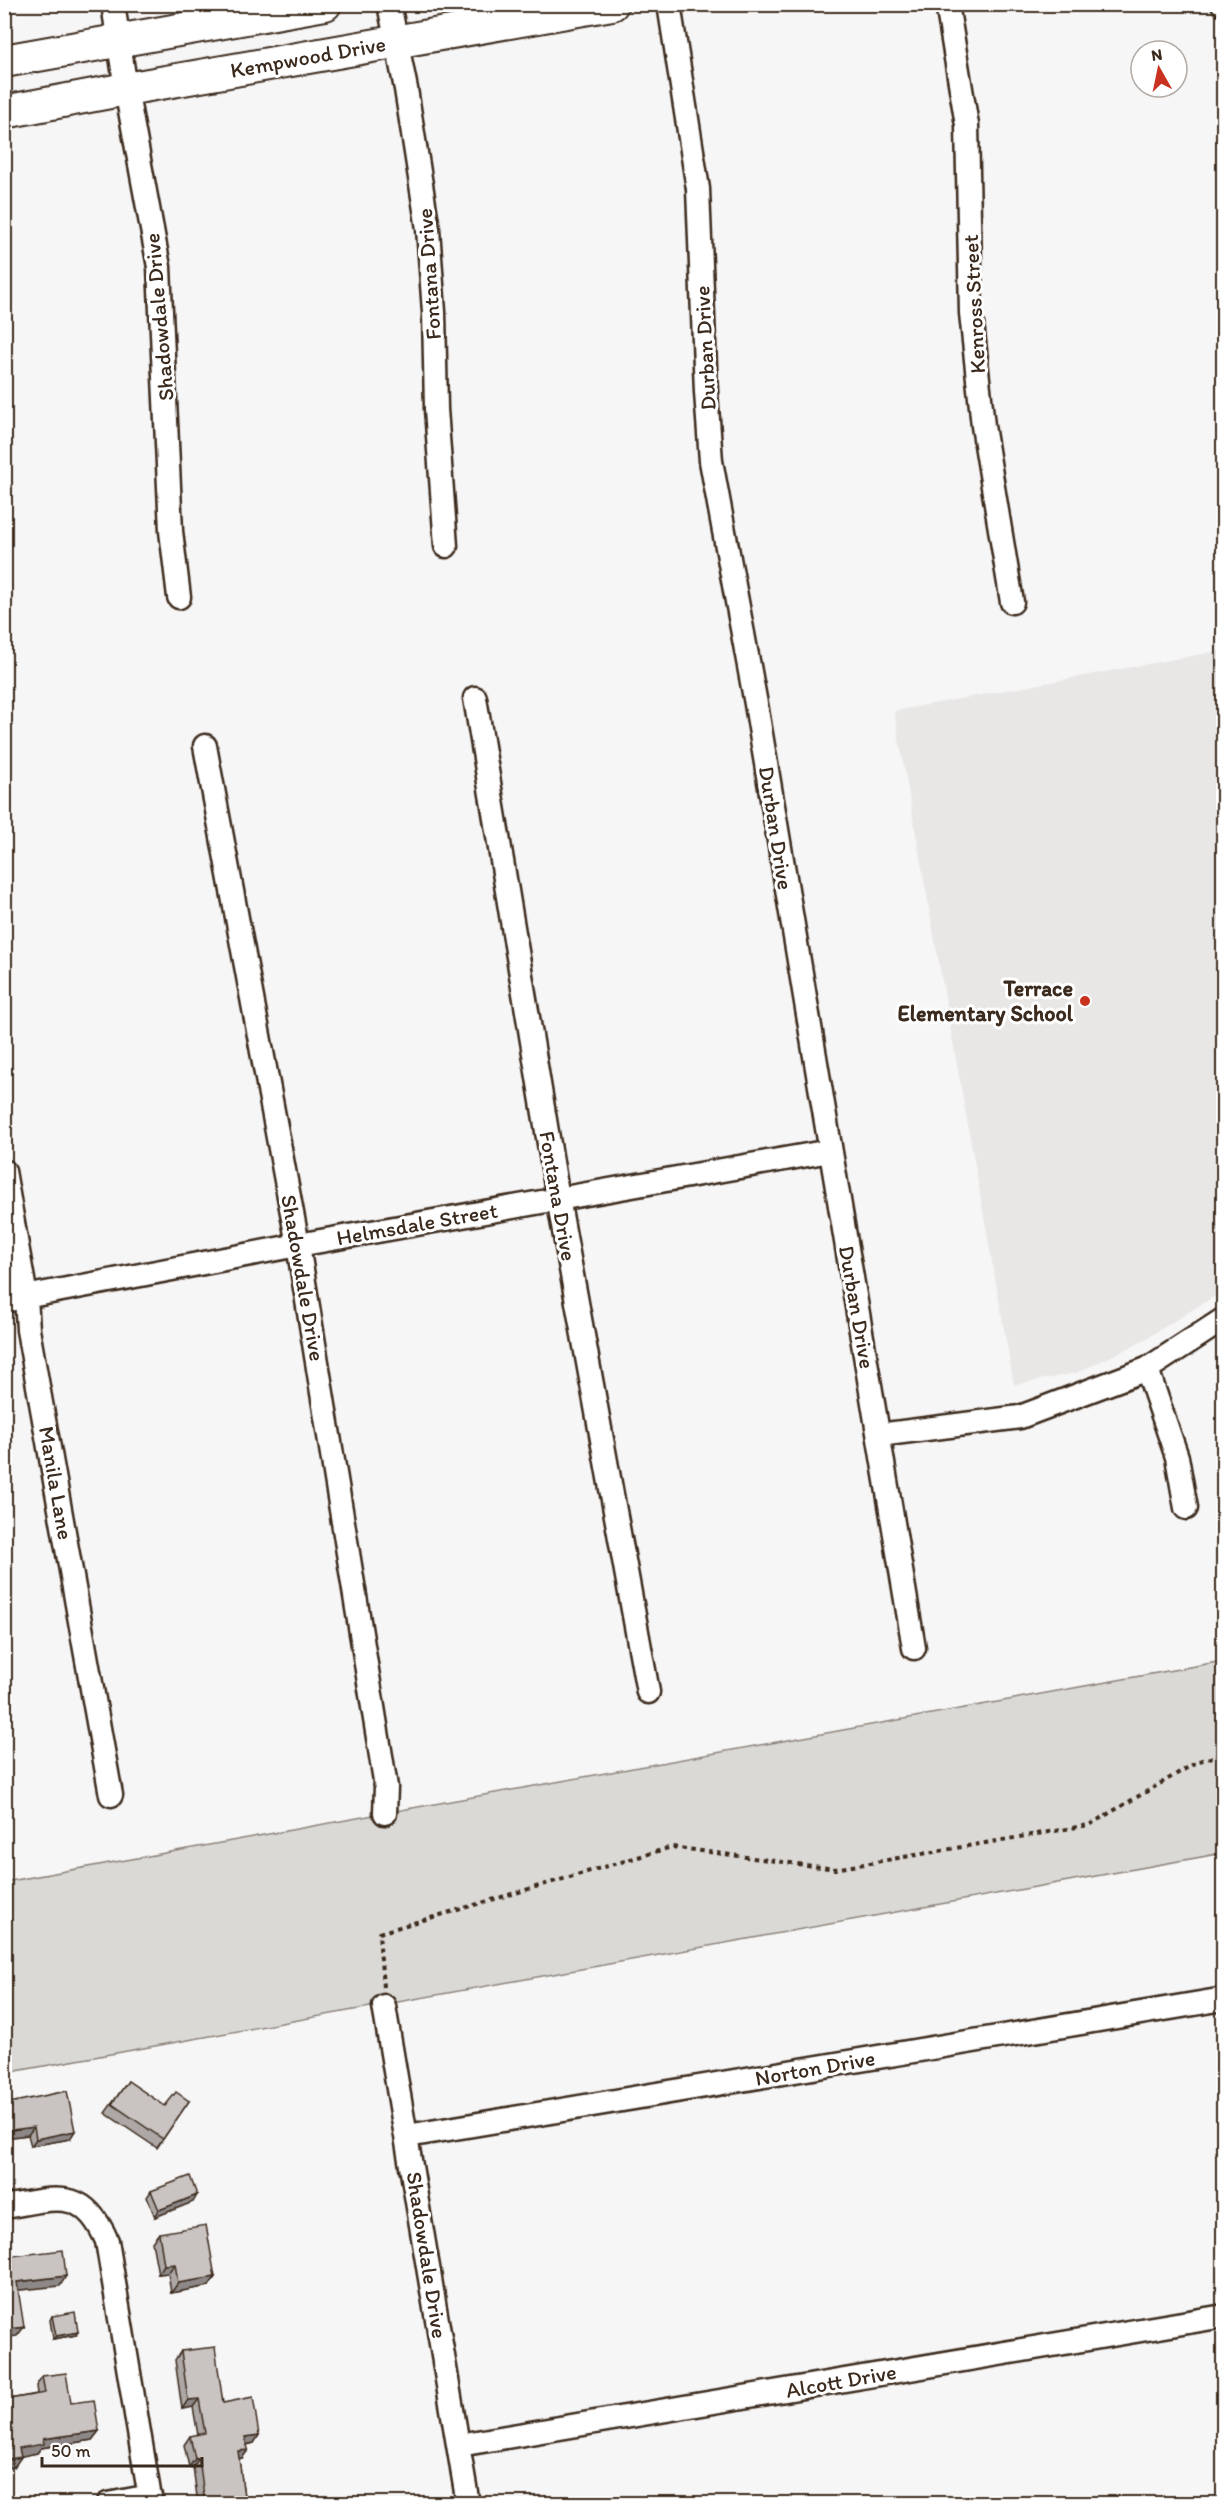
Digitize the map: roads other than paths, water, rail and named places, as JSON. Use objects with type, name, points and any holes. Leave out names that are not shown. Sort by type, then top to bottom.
[{"type":"main road","points":[[4,61],[325,4]]},
{"type":"main road","name":"Kempwood Drive","points":[[4,112],[126,88],[612,4]]},
{"type":"street","name":"Shadowdale Drive","points":[[113,4],[159,267],[171,531],[179,597]]},
{"type":"street","name":"Fontana Drive","points":[[389,4],[406,89],[428,229],[434,312],[436,409],[446,546]]},
{"type":"street","name":"Durban Drive","points":[[669,4],[698,189],[711,461],[756,704],[914,1648]]},
{"type":"street","name":"Kenross Street","points":[[947,4],[967,125],[971,314],[983,426],[1012,602]]},
{"type":"street","name":"Fontana Drive","points":[[475,699],[558,1198],[648,1692]]},
{"type":"street","name":"Shadowdale Drive","points":[[205,746],[298,1245],[386,1787],[385,1813]]},
{"type":"street","name":"Helmsdale Street","points":[[15,1299],[298,1245],[830,1151]]},
{"type":"street","name":"Manila Lane","points":[[4,1172],[15,1299],[28,1330],[111,1795]]},
{"type":"street","points":[[879,1435],[1020,1417],[1147,1369],[1224,1319]]},
{"type":"street","points":[[1147,1369],[1177,1457],[1186,1508]]},
{"type":"street","name":"Norton Drive","points":[[407,2136],[1224,1999]]},
{"type":"street","name":"Shadowdale Drive","points":[[384,2006],[468,2504]]},
{"type":"street","points":[[4,2207],[54,2199],[74,2201],[90,2210],[100,2224],[107,2241],[151,2500],[108,2504]]},
{"type":"street","name":"Alcott Drive","points":[[459,2445],[1224,2316]]},
{"type":"place","name":"Terrace Elementary School","points":[[1085,1001]]}]
